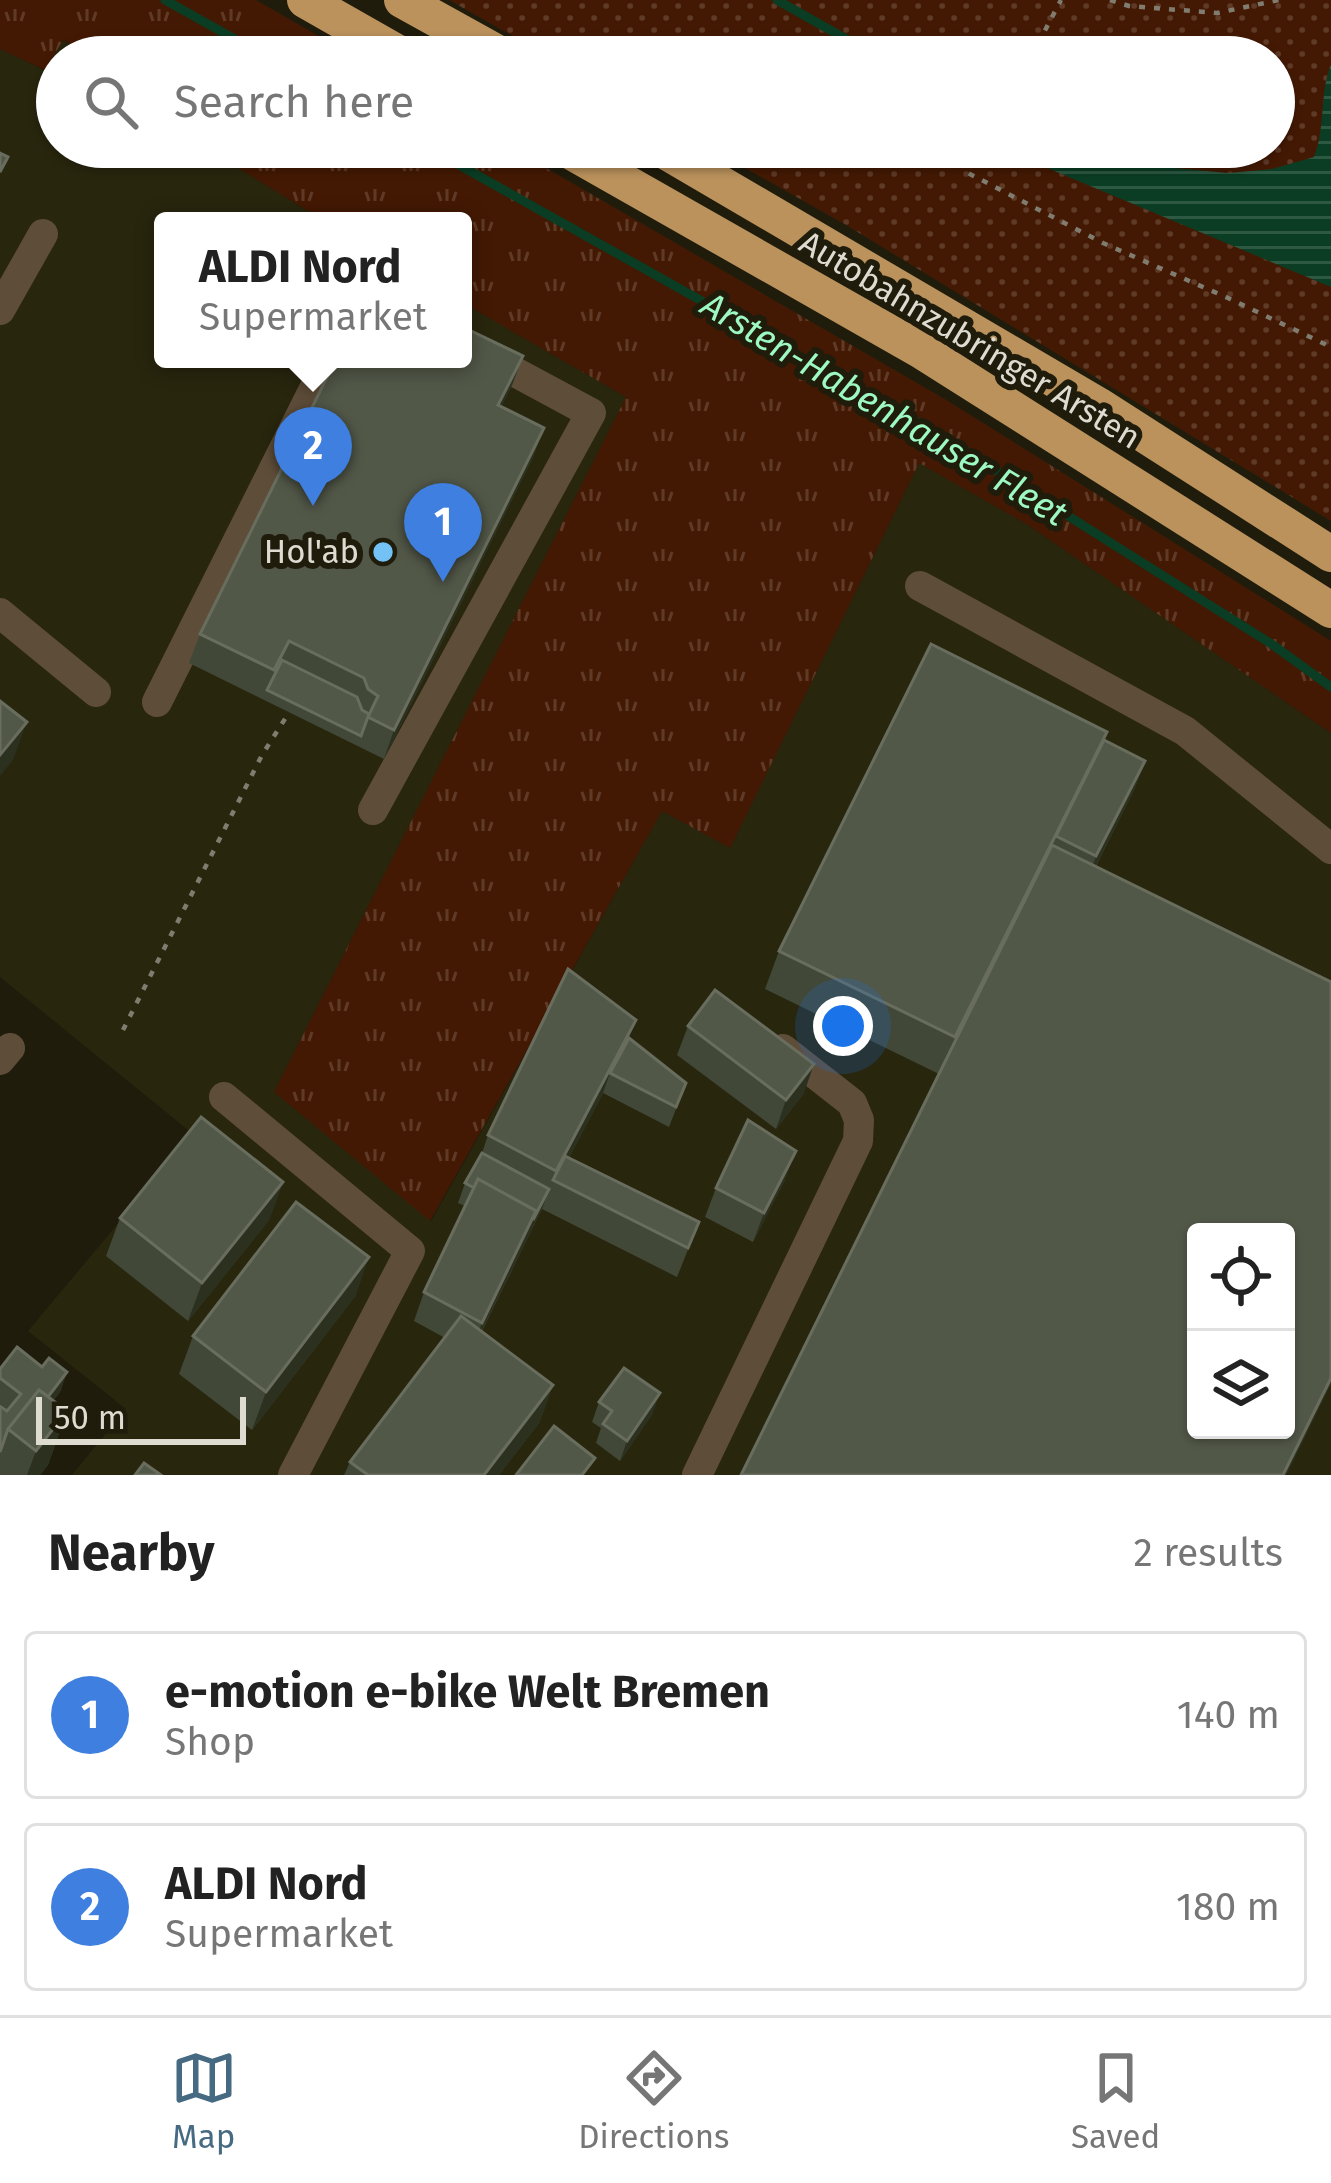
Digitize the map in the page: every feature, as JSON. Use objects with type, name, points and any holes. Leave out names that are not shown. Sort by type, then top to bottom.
[{"type":"highway","points":[[305,0],[368,36]]},
{"type":"highway","points":[[402,0],[467,36]]},
{"type":"highway","name":"Autobahnzubringer Arsten","points":[[600,168],[920,350],[1331,610]]},
{"type":"highway","name":"Autobahnzubringer Arsten","points":[[694,168],[1098,405],[1331,554]]},
{"type":"lane","points":[[0,310],[43,234]]},
{"type":"lane","points":[[373,810],[591,413],[472,349]]},
{"type":"lane","points":[[157,702],[324,368]]},
{"type":"lane","points":[[920,586],[1185,731],[1331,849]]},
{"type":"lane","points":[[0,613],[96,692]]},
{"type":"lane","points":[[698,1475],[858,1141],[860,1120],[852,1102],[764,1035]]},
{"type":"lane","points":[[224,1096],[410,1251],[293,1475]]},
{"type":"path","points":[[1042,36],[1061,0]]},
{"type":"path","points":[[1110,0],[1129,6],[1216,13],[1279,0]]},
{"type":"path","points":[[970,168],[968,173],[1102,243],[1331,347]]},
{"type":"path","points":[[123,1030],[262,755],[297,698]]},
{"type":"shaded area","points":[[0,49],[36,66],[36,168],[238,168],[309,212],[154,212],[154,368],[472,368],[472,308],[626,397],[274,1092],[431,1221],[662,811],[730,848],[919,463],[1028,525],[1331,733],[1331,1475],[72,1475],[126,1409],[28,1331],[193,1134],[0,977]]},
{"type":"shaded area","points":[[1331,64],[1331,287],[1047,168],[1228,173],[1295,168],[1295,162],[1314,157]]},
{"type":"green space","points":[[0,0],[256,0],[319,36],[36,36],[36,66],[0,49]]},
{"type":"green space","points":[[449,0],[1331,0],[1331,521],[745,168],[1295,168],[1295,36],[513,36]]},
{"type":"green space","points":[[238,168],[546,168],[948,401],[1331,641],[1331,733],[1028,525],[919,463],[730,848],[662,811],[430,1221],[274,1092],[626,397],[472,308],[472,212],[309,212]]},
{"type":"building","points":[[472,331],[523,356],[498,405],[544,428],[394,730],[368,717],[378,696],[364,678],[289,641],[274,670],[200,634],[332,368],[472,368]]},
{"type":"building","points":[[931,644],[1107,732],[955,1037],[779,951]]},
{"type":"building","points":[[282,660],[357,697],[369,714],[361,736],[267,690]]},
{"type":"building","points":[[0,701],[27,722],[0,755]]},
{"type":"building","points":[[1104,740],[1145,761],[1096,856],[1056,836]]},
{"type":"building","points":[[1052,845],[1331,982],[1331,1378],[1283,1475],[741,1475]]},
{"type":"building","points":[[568,969],[636,1020],[556,1171],[488,1135]]},
{"type":"building","points":[[715,990],[814,1064],[786,1100],[688,1026]]},
{"type":"building","points":[[629,1038],[686,1083],[676,1107],[610,1073]]},
{"type":"building","points":[[201,1117],[283,1182],[202,1283],[120,1218]]},
{"type":"building","points":[[748,1120],[796,1151],[764,1213],[716,1188]]},
{"type":"building","points":[[482,1153],[549,1189],[533,1220],[536,1211],[478,1179],[474,1188],[465,1183]]},
{"type":"building","points":[[565,1156],[699,1222],[688,1248],[553,1180]]},
{"type":"building","points":[[478,1179],[536,1211],[482,1323],[424,1292]]},
{"type":"building","points":[[296,1202],[369,1257],[266,1392],[193,1336]]},
{"type":"building","points":[[461,1316],[553,1385],[484,1475],[368,1475],[350,1462]]},
{"type":"building","points":[[17,1347],[42,1367],[49,1358],[67,1372],[48,1397],[39,1390],[8,1429],[0,1452],[0,1406],[7,1411],[21,1394],[0,1378],[0,1369]]},
{"type":"building","points":[[624,1368],[660,1393],[627,1441],[603,1424],[612,1411],[599,1402]]},
{"type":"building","points":[[39,1390],[67,1411],[36,1451],[8,1429]]},
{"type":"building","points":[[554,1426],[595,1458],[582,1475],[516,1475]]},
{"type":"building","points":[[144,1463],[161,1475],[135,1475]]},
{"type":"waterway","name":"Arsten-Habenhauser Fleet","points":[[165,0],[229,36]]},
{"type":"waterway","points":[[777,0],[841,36]]},
{"type":"waterway","name":"Arsten-Habenhauser Fleet","points":[[464,168],[930,429],[1273,645],[1331,687]]},
{"type":"place","name":"ALDI Nord","points":[[313,506]]},
{"type":"place","name":"Hol'ab","points":[[383,552]]},
{"type":"place","name":"e-motion e-bike Welt Bremen","points":[[443,582]]}]
